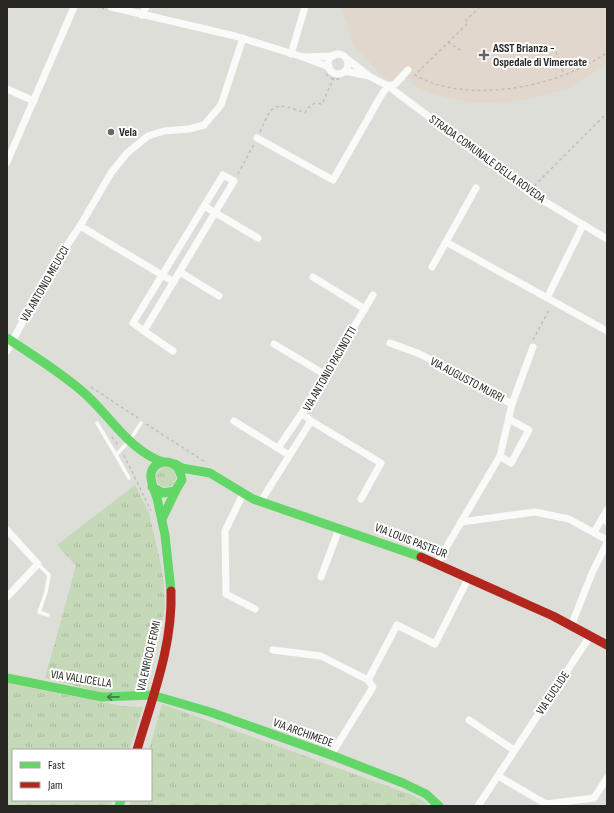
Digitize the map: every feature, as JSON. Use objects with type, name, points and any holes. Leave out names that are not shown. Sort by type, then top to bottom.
[{"type":"street","points":[[7,162],[74,7]]},
{"type":"street","points":[[111,7],[243,38],[303,57],[329,67],[336,73]]},
{"type":"street","points":[[142,15],[146,7]]},
{"type":"street","points":[[291,54],[306,7]]},
{"type":"street","name":"VIA ANTONIO MEUCCI","points":[[7,351],[10,340],[50,271],[80,226],[111,173],[127,153],[148,136],[155,133],[204,125],[212,117],[220,105],[243,38]]},
{"type":"street","points":[[303,57],[333,56],[339,54],[345,57],[348,66],[345,71]]},
{"type":"street","points":[[329,67],[329,60],[333,56]]},
{"type":"street","name":"STRADA COMUNALE DELLA ROVEDA","points":[[345,57],[369,76],[388,86],[529,192],[607,239]]},
{"type":"street","points":[[257,138],[333,180],[369,115],[388,86],[395,84],[408,70]]},
{"type":"street","name":"STRADA COMUNALE DELLA ROVEDA","points":[[336,73],[345,71],[369,76]]},
{"type":"street","points":[[7,89],[34,101]]},
{"type":"street","points":[[144,331],[234,181],[222,175],[163,276],[133,323],[144,331],[173,351]]},
{"type":"street","points":[[432,267],[476,188]]},
{"type":"street","points":[[204,206],[258,238]]},
{"type":"street","points":[[550,300],[583,225]]},
{"type":"street","points":[[80,226],[174,282]]},
{"type":"street","points":[[446,242],[607,331]]},
{"type":"street","points":[[180,272],[219,296]]},
{"type":"street","points":[[313,277],[365,309]]},
{"type":"street","name":"VIA ANTONIO PACINOTTI","points":[[261,501],[311,421],[302,413],[324,374],[373,295]]},
{"type":"street","points":[[10,340],[60,374],[86,389],[139,449],[152,458],[175,464],[181,472],[182,482]]},
{"type":"street","name":"VIA AUGUSTO MURRI","points":[[390,343],[420,354],[512,404],[500,456],[437,564]]},
{"type":"street","points":[[274,344],[324,374]]},
{"type":"street","points":[[512,404],[533,347]]},
{"type":"street","points":[[278,448],[302,413]]},
{"type":"street","points":[[500,456],[511,463],[529,430],[509,419]]},
{"type":"street","points":[[234,421],[289,455]]},
{"type":"street","points":[[311,421],[381,463],[361,498]]},
{"type":"street","points":[[139,449],[147,464],[152,487],[163,494],[176,490]]},
{"type":"street","points":[[150,476],[154,466],[163,462]]},
{"type":"street","name":"VIA LOUIS PASTEUR","points":[[175,464],[182,468],[201,471],[222,480],[243,494],[261,501],[379,541],[469,577],[572,626],[607,645]]},
{"type":"street","points":[[162,519],[170,500],[182,482],[190,475],[201,471]]},
{"type":"street","name":"VIA ENRICO FERMI","points":[[137,749],[166,645],[171,612],[169,568],[162,519],[152,487]]},
{"type":"street","points":[[243,494],[225,531],[226,594],[255,609]]},
{"type":"street","points":[[461,522],[535,512],[569,519],[594,532],[607,541],[592,573],[572,626]]},
{"type":"street","points":[[594,532],[606,516]]},
{"type":"street","points":[[321,577],[339,528]]},
{"type":"street","points":[[7,530],[38,564],[7,597]]},
{"type":"street","points":[[368,680],[397,625],[435,644],[469,577]]},
{"type":"street","name":"VIA EUCLIDE","points":[[478,806],[590,636]]},
{"type":"street","points":[[273,650],[321,656],[368,680],[373,687],[331,756]]},
{"type":"street","name":"VIA VALLICELLA","points":[[7,678],[102,697],[152,695]]},
{"type":"street","name":"VIA ARCHIMEDE","points":[[152,695],[210,712],[331,756],[426,794],[438,806]]},
{"type":"street","points":[[469,720],[514,750]]},
{"type":"street","points":[[498,776],[546,804],[594,798],[607,778]]},
{"type":"lane","points":[[116,455],[130,440],[140,421]]},
{"type":"lane","points":[[97,423],[129,478]]},
{"type":"lane","points":[[38,564],[49,575],[46,592],[39,612],[48,615]]},
{"type":"path","points":[[480,7],[466,20],[468,23],[415,75],[434,83],[450,87],[493,90],[520,87],[564,75],[607,53]]},
{"type":"path","points":[[448,42],[462,51]]},
{"type":"path","points":[[556,52],[564,75]]},
{"type":"path","points":[[234,181],[257,138],[267,113],[274,107],[286,106],[306,113],[308,108],[314,103],[322,104],[336,73]]},
{"type":"path","points":[[529,192],[607,113]]},
{"type":"path","points":[[533,347],[533,338],[550,300]]},
{"type":"path","points":[[86,389],[140,421]]},
{"type":"path","points":[[146,424],[211,466]]},
{"type":"path","points":[[110,434],[118,445]]},
{"type":"path","points":[[122,451],[138,482],[152,517]]},
{"type":"shaded area","name":"ASST Brianza - Ospedale di Vimercate","points":[[341,7],[607,7],[607,64],[571,88],[525,100],[479,103],[451,99],[426,92],[413,85],[403,73],[393,82],[384,78],[353,45]]},
{"type":"green space","points":[[166,467],[173,470],[176,477],[173,484],[166,487],[159,484],[156,477],[159,470]]},
{"type":"green space","points":[[135,485],[149,513],[163,574],[165,608],[147,691],[100,692],[45,678],[76,566],[57,545]]},
{"type":"green space","points":[[7,683],[122,706],[143,707],[129,749],[12,749],[12,801],[113,801],[111,806],[7,806]]},
{"type":"green space","points":[[162,704],[412,795],[424,801],[428,806],[129,806],[131,801],[152,801],[152,749],[149,749]]},
{"type":"traffic: fast","points":[[7,338],[74,384],[93,401],[120,431],[140,450],[163,462]]},
{"type":"traffic: fast","points":[[152,487],[163,493],[175,491],[182,480],[180,472],[176,466],[174,464],[162,462],[156,465],[151,473],[153,487],[155,493],[157,498],[165,535],[171,591]]},
{"type":"traffic: fast","points":[[175,464],[182,468],[210,473],[253,499],[421,557]]},
{"type":"traffic: fast","points":[[162,519],[176,490]]},
{"type":"traffic: fast","points":[[7,678],[102,697],[152,695],[210,712],[331,755],[403,783],[426,794],[439,806]]},
{"type":"traffic: fast","points":[[119,806],[121,801]]},
{"type":"traffic: jam","points":[[421,557],[553,616],[607,645]]},
{"type":"traffic: jam","points":[[137,749],[165,652],[169,632],[171,591]]},
{"type":"place","name":"ASST Brianza - Ospedale di Vimercate","points":[[484,55]]},
{"type":"place","name":"Vela","points":[[111,132]]}]
